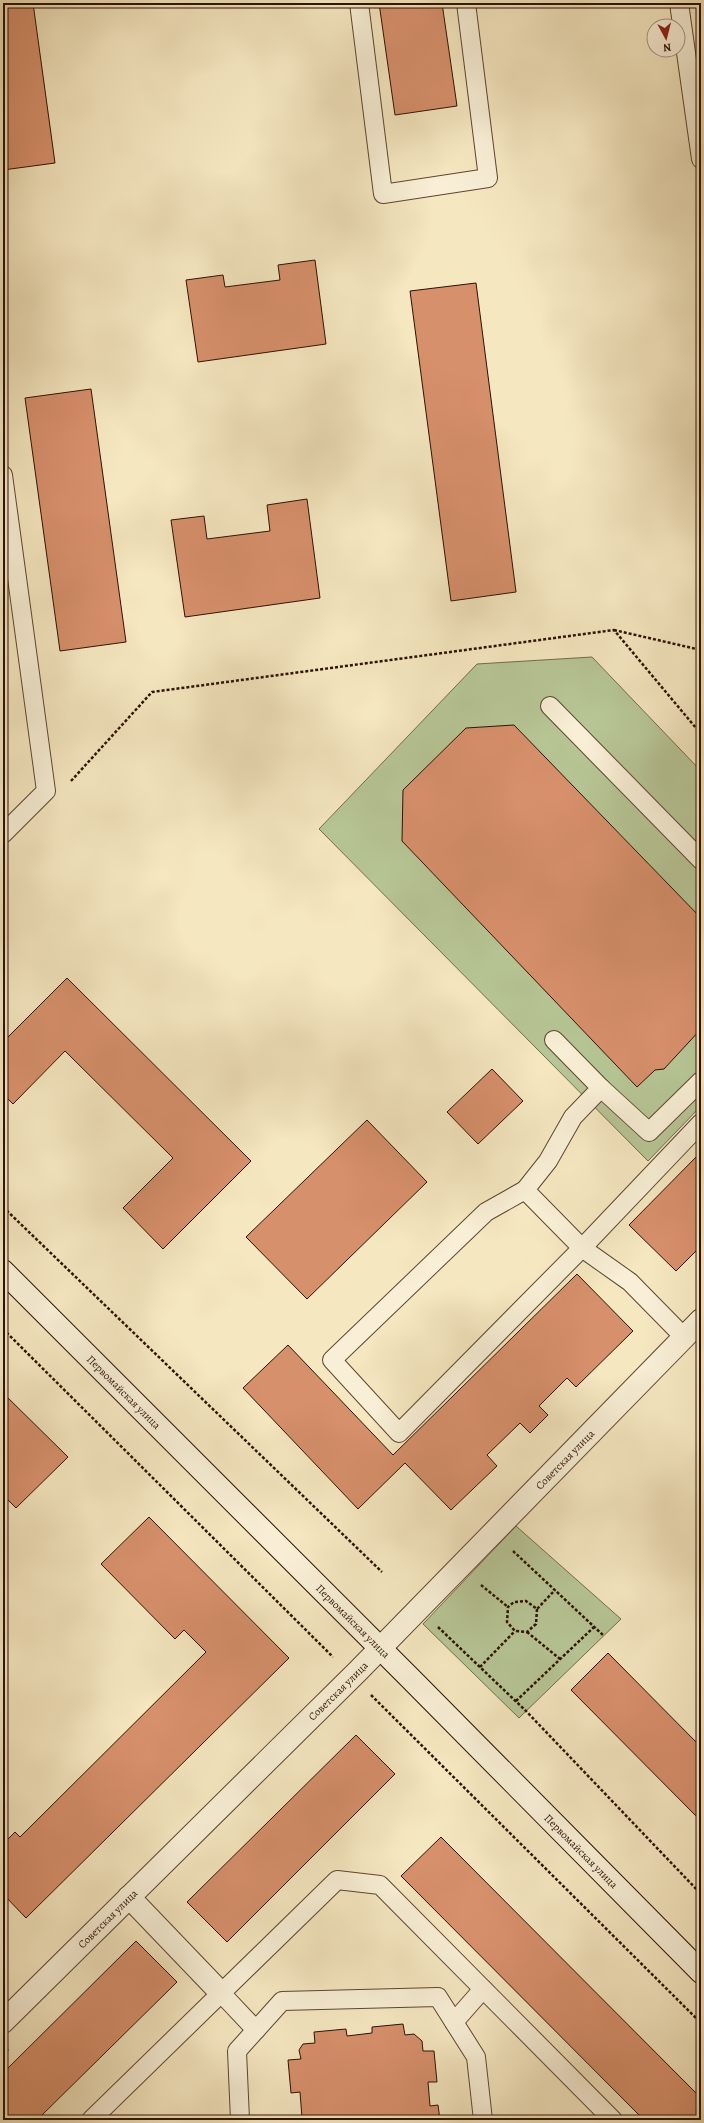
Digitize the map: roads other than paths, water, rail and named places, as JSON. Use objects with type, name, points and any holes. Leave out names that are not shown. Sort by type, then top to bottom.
[{"type":"street","name":"Первомайская улица","points":[[3,1271],[701,1972]]},
{"type":"street","name":"Советская улица","points":[[3,2022],[380,1648],[701,1320]]},
{"type":"street","points":[[129,1897],[221,1993]]},
{"type":"lane","points":[[359,3],[383,194],[488,178],[466,3]]},
{"type":"lane","points":[[679,3],[701,159]]},
{"type":"lane","points":[[3,475],[46,791],[3,834]]},
{"type":"lane","points":[[550,706],[701,860]]},
{"type":"lane","points":[[554,1040],[601,1088],[648,1132],[701,1081]]},
{"type":"lane","points":[[601,1088],[573,1117],[548,1161],[524,1190],[486,1212],[332,1360],[399,1433],[582,1248],[701,1123]]},
{"type":"lane","points":[[524,1190],[582,1248],[630,1282],[684,1337]]},
{"type":"lane","points":[[91,2120],[337,1880],[380,1885],[613,2120]]},
{"type":"lane","points":[[454,2022],[483,1989]]},
{"type":"lane","points":[[221,1993],[256,2030]]},
{"type":"lane","points":[[240,2120],[237,2051],[282,2001],[438,1997],[476,2057],[483,2120]]}]
